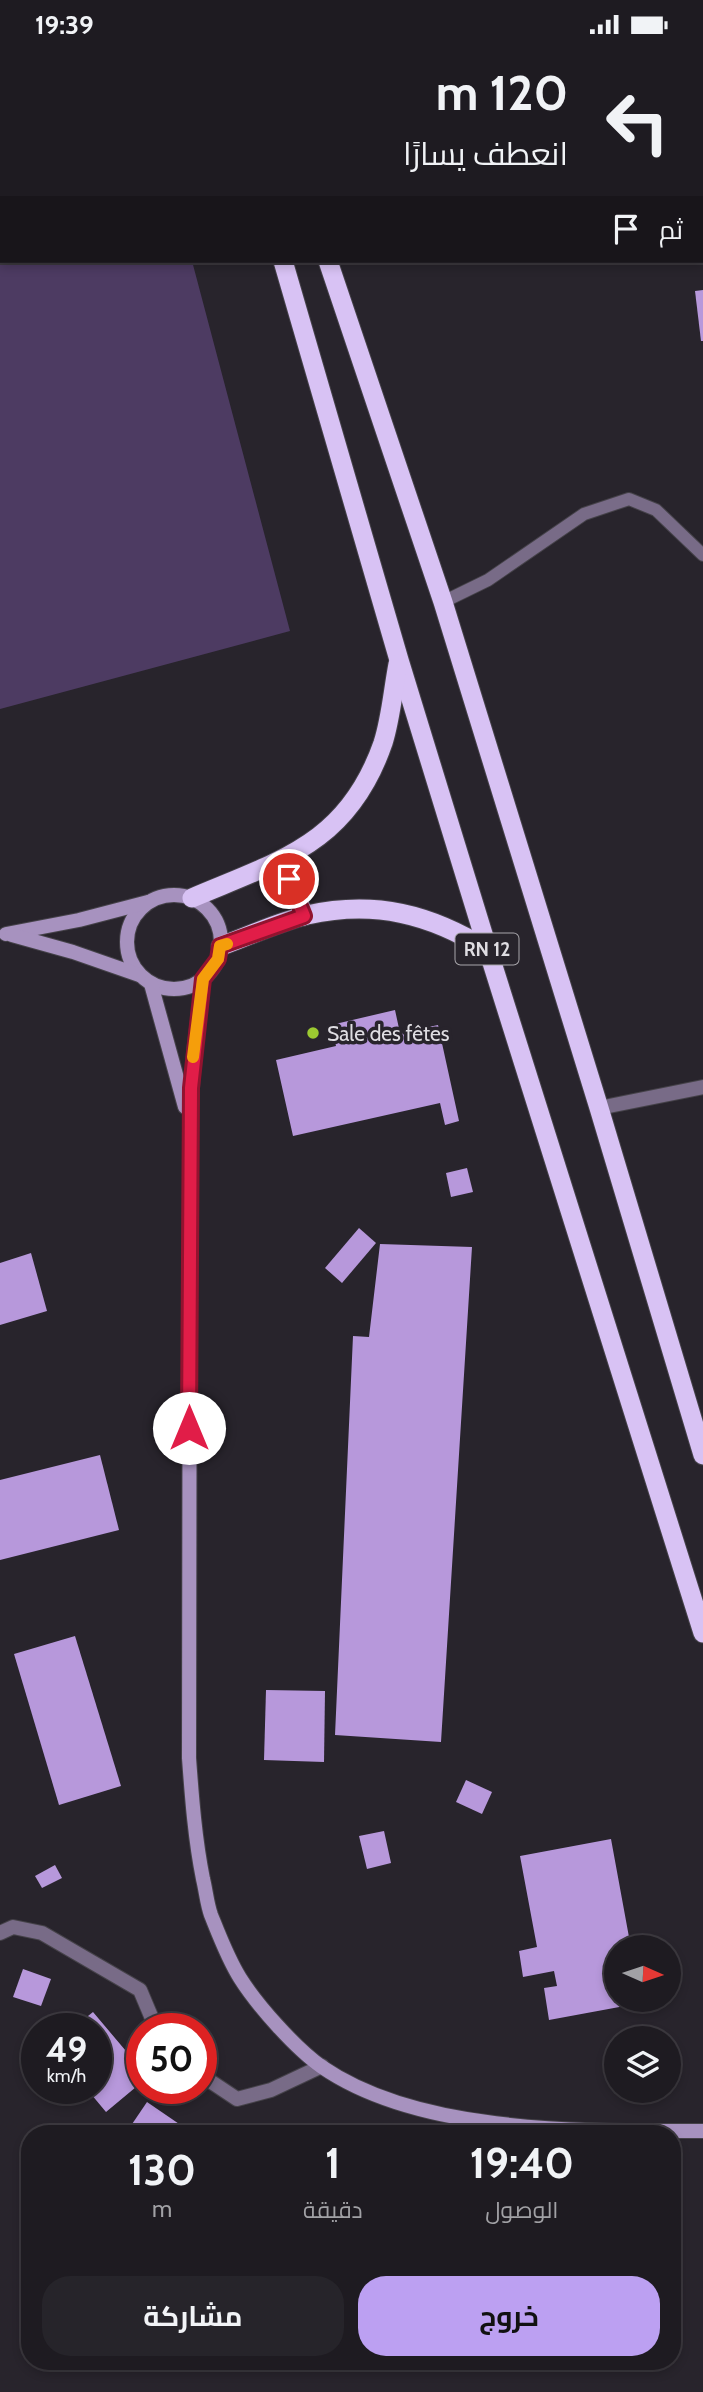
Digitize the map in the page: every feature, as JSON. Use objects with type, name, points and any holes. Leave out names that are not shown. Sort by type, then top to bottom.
[{"type":"highway","name":"RN 12","points":[[284,263],[399,660],[703,1633]]},
{"type":"highway","name":"RN 12","points":[[329,263],[443,602],[703,1455]]},
{"type":"highway","points":[[192,898],[282,860],[313,843],[345,813],[368,779],[383,741],[399,660]]},
{"type":"highway","points":[[282,860],[304,916]]},
{"type":"highway","points":[[220,946],[304,916],[336,910],[368,909],[400,912],[431,920],[488,950]]},
{"type":"main road","points":[[178,895],[192,898],[204,906],[214,918],[220,932],[220,946],[218,959],[203,979],[178,990],[164,989],[73,952],[3,934],[79,920],[165,896],[178,895]]},
{"type":"main road","points":[[152,900],[140,909],[131,921],[127,949],[131,963],[145,980],[190,1125]]},
{"type":"main road","points":[[203,979],[194,1052],[190,1125],[189,1758],[194,1836],[210,1913],[239,1977],[281,2029],[322,2066],[374,2095],[448,2116],[516,2125]]},
{"type":"main road","points":[[681,2131],[703,2131]]},
{"type":"street","points":[[599,1108],[703,1087]]},
{"type":"street","points":[[0,1933],[13,1927],[42,1933],[140,1990],[150,2013]]},
{"type":"street","points":[[217,2086],[237,2099],[271,2090],[322,2066]]},
{"type":"lane","points":[[443,602],[488,580],[584,514],[629,499],[656,510],[703,555]]},
{"type":"shaded area","points":[[0,263],[193,263],[290,631],[0,709]]},
{"type":"building","points":[[703,290],[703,341],[701,341],[695,291]]},
{"type":"building","points":[[395,1010],[400,1033],[438,1025],[459,1121],[445,1125],[440,1103],[293,1136],[276,1060],[336,1046],[331,1025]]},
{"type":"building","points":[[467,1168],[473,1192],[451,1197],[446,1173]]},
{"type":"building","points":[[359,1228],[376,1243],[342,1283],[325,1268]]},
{"type":"building","points":[[380,1244],[472,1247],[441,1742],[335,1735],[353,1336],[369,1337]]},
{"type":"building","points":[[31,1253],[47,1311],[0,1325],[0,1263]]},
{"type":"building","points":[[100,1455],[119,1530],[0,1560],[0,1480]]},
{"type":"building","points":[[75,1636],[121,1786],[59,1805],[14,1654]]},
{"type":"building","points":[[266,1690],[325,1691],[324,1762],[264,1760]]},
{"type":"building","points":[[466,1780],[492,1792],[482,1814],[456,1802]]},
{"type":"building","points":[[384,1831],[391,1863],[367,1869],[359,1836]]},
{"type":"building","points":[[611,1839],[629,1935],[604,1935],[604,2010],[549,2020],[544,1988],[557,1986],[554,1971],[523,1977],[519,1951],[537,1947],[520,1856]]},
{"type":"building","points":[[55,1865],[62,1878],[42,1888],[35,1876]]},
{"type":"building","points":[[23,1969],[51,1979],[41,2006],[13,1997]]},
{"type":"building","points":[[112,2034],[126,2051],[126,2095],[106,2112],[99,2104],[112,2104]]},
{"type":"building","points":[[146,2104],[150,2104],[181,2125],[131,2125]]},
{"type":"slow traffic","points":[[193,1057],[203,979],[218,959],[220,946],[227,944]]},
{"type":"place","name":"Sale des fêtes","points":[[313,1033]]},
{"type":"route","points":[[189,1428],[191,1088],[203,979],[218,959],[220,946],[304,916],[289,879]]}]
